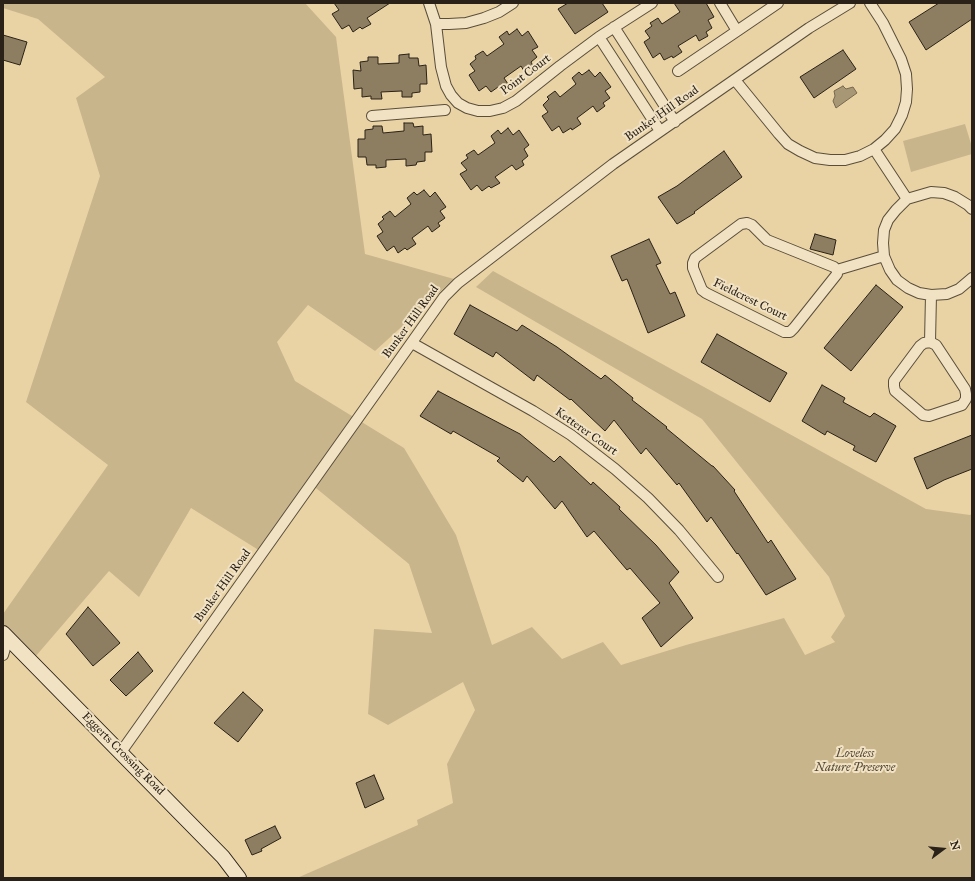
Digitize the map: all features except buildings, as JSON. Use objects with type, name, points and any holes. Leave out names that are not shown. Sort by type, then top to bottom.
[{"type":"street","name":"Point Court","points":[[429,3],[436,24],[441,67],[446,86],[458,103],[467,108],[478,111],[490,111],[503,108],[516,101],[560,66],[614,27],[652,3]]},
{"type":"street","points":[[436,24],[466,23],[499,12],[513,3]]},
{"type":"street","points":[[720,3],[737,31]]},
{"type":"street","points":[[678,71],[778,3]]},
{"type":"street","name":"Bunker Hill Road","points":[[121,752],[444,297],[458,283],[613,164],[809,28],[850,3]]},
{"type":"street","points":[[734,80],[788,144],[800,151],[815,158],[845,160],[860,156],[874,149],[895,129],[902,115],[906,102],[907,89],[906,74],[901,59],[870,3]]},
{"type":"street","points":[[614,27],[675,122]]},
{"type":"street","points":[[599,38],[660,131]]},
{"type":"street","points":[[372,116],[445,110]]},
{"type":"street","points":[[874,149],[907,199]]},
{"type":"street","points":[[971,204],[944,193],[931,192],[907,199],[888,220],[884,230],[882,244],[884,256],[890,270],[897,280],[908,288],[919,293],[931,295],[947,294],[959,289],[972,278]]},
{"type":"street","name":"Fieldcrest Court","points":[[747,223],[752,224],[767,240],[834,267],[837,270],[837,274],[794,328],[790,332],[784,332],[702,290],[693,263],[695,258],[741,224],[747,223]]},
{"type":"street","points":[[837,270],[884,256]]},
{"type":"street","points":[[930,342],[931,295]]},
{"type":"street","points":[[930,342],[936,345],[965,389],[966,400],[962,404],[929,416],[923,415],[896,391],[894,380],[920,346],[924,343],[930,342]]},
{"type":"street","name":"Ketterer Court","points":[[412,343],[533,411],[571,435],[609,464],[648,498],[679,530],[718,577]]},
{"type":"street","points":[[3,655],[5,636]]},
{"type":"street","name":"Eggerts Crossing Road","points":[[5,636],[223,857],[239,878]]},
{"type":"green space","name":"Loveless Nature Preserve","points":[[3,3],[305,3],[336,37],[365,254],[454,279],[375,351],[308,305],[277,342],[295,381],[404,448],[456,535],[492,645],[532,627],[562,659],[603,642],[621,665],[686,645],[784,618],[805,655],[835,642],[831,637],[845,616],[829,577],[702,419],[476,287],[493,271],[926,509],[970,515],[972,514],[972,878],[297,878],[418,825],[417,820],[453,803],[447,764],[475,710],[463,682],[388,725],[368,714],[374,629],[432,633],[409,564],[311,484],[265,554],[191,508],[139,597],[109,571],[29,664],[3,640],[3,614],[108,465],[26,402],[100,176],[76,98],[105,77],[38,19],[3,8]]},
{"type":"green space","points":[[965,124],[972,147],[972,154],[911,172],[903,141]]},
{"type":"shaded area","points":[[843,86],[846,89],[853,87],[857,93],[836,108],[833,101],[835,96],[834,91]]}]
